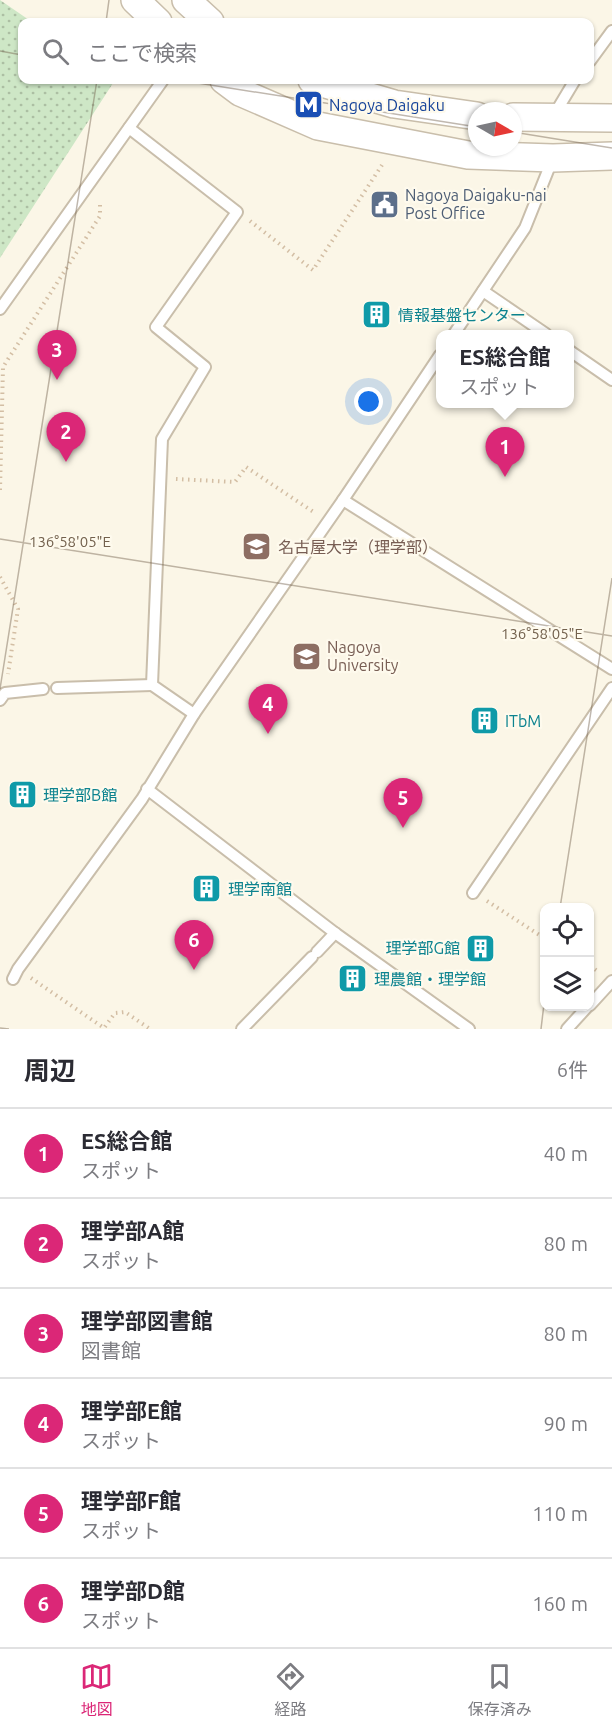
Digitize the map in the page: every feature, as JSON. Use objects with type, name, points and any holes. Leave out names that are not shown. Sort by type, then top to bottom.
[{"type":"street","points":[[134,0],[154,18]]},
{"type":"street","points":[[229,84],[240,92],[318,126],[468,154],[553,158],[612,156]]},
{"type":"street","points":[[325,84],[394,105],[468,115]]},
{"type":"street","points":[[522,117],[612,118]]},
{"type":"lane","points":[[594,56],[612,31]]},
{"type":"lane","points":[[0,309],[160,84]]},
{"type":"lane","points":[[551,119],[573,84]]},
{"type":"lane","points":[[129,128],[237,212],[156,327],[205,367],[162,439],[152,685]]},
{"type":"lane","points":[[457,330],[525,228],[553,158]]},
{"type":"lane","points":[[483,291],[540,330]]},
{"type":"lane","points":[[574,354],[612,380]]},
{"type":"lane","points":[[16,974],[147,789],[194,714],[436,362]]},
{"type":"lane","points":[[343,500],[612,669]]},
{"type":"lane","points":[[57,688],[152,685],[194,714]]},
{"type":"lane","points":[[473,893],[612,688]]},
{"type":"lane","points":[[3,696],[43,689]]},
{"type":"lane","points":[[147,789],[335,933],[469,1029]]},
{"type":"lane","points":[[242,1029],[335,933]]},
{"type":"lane","points":[[594,1001],[612,981]]},
{"type":"lane","points":[[567,1029],[584,1011]]},
{"type":"path","points":[[237,212],[314,270],[384,162]]},
{"type":"path","points":[[0,490],[3,367],[100,216],[99,189],[90,182]]},
{"type":"path","points":[[160,478],[236,482],[246,467],[328,522]]},
{"type":"path","points":[[0,577],[18,609],[3,696]]},
{"type":"path","points":[[473,893],[540,935]]},
{"type":"path","points":[[16,974],[104,1028],[115,1012],[125,1012],[150,1029]]},
{"type":"green space","points":[[0,0],[26,18],[18,18],[18,84],[112,84],[0,258]]},
{"type":"place","name":"Nagoya Daigaku","points":[[308,105]]},
{"type":"place","name":"Nagoya Daigaku-nai Post Office","points":[[384,204]]},
{"type":"place","name":"情報基盤センター","points":[[377,315]]},
{"type":"place","name":"理学部図書館","points":[[57,380]]},
{"type":"place","name":"理学部A館","points":[[66,462]]},
{"type":"place","name":"ES総合館","points":[[505,477]]},
{"type":"place","name":"名古屋大学（理学部）","points":[[257,547]]},
{"type":"place","name":"Nagoya University","points":[[306,656]]},
{"type":"place","name":"ITbM","points":[[484,721]]},
{"type":"place","name":"理学部E館","points":[[268,734]]},
{"type":"place","name":"理学部B館","points":[[22,795]]},
{"type":"place","name":"理学部F館","points":[[403,828]]},
{"type":"place","name":"理学南館","points":[[207,889]]},
{"type":"place","name":"理学部G館","points":[[481,948]]},
{"type":"place","name":"理学部D館","points":[[194,970]]},
{"type":"place","name":"理農館・理学館","points":[[353,979]]}]
